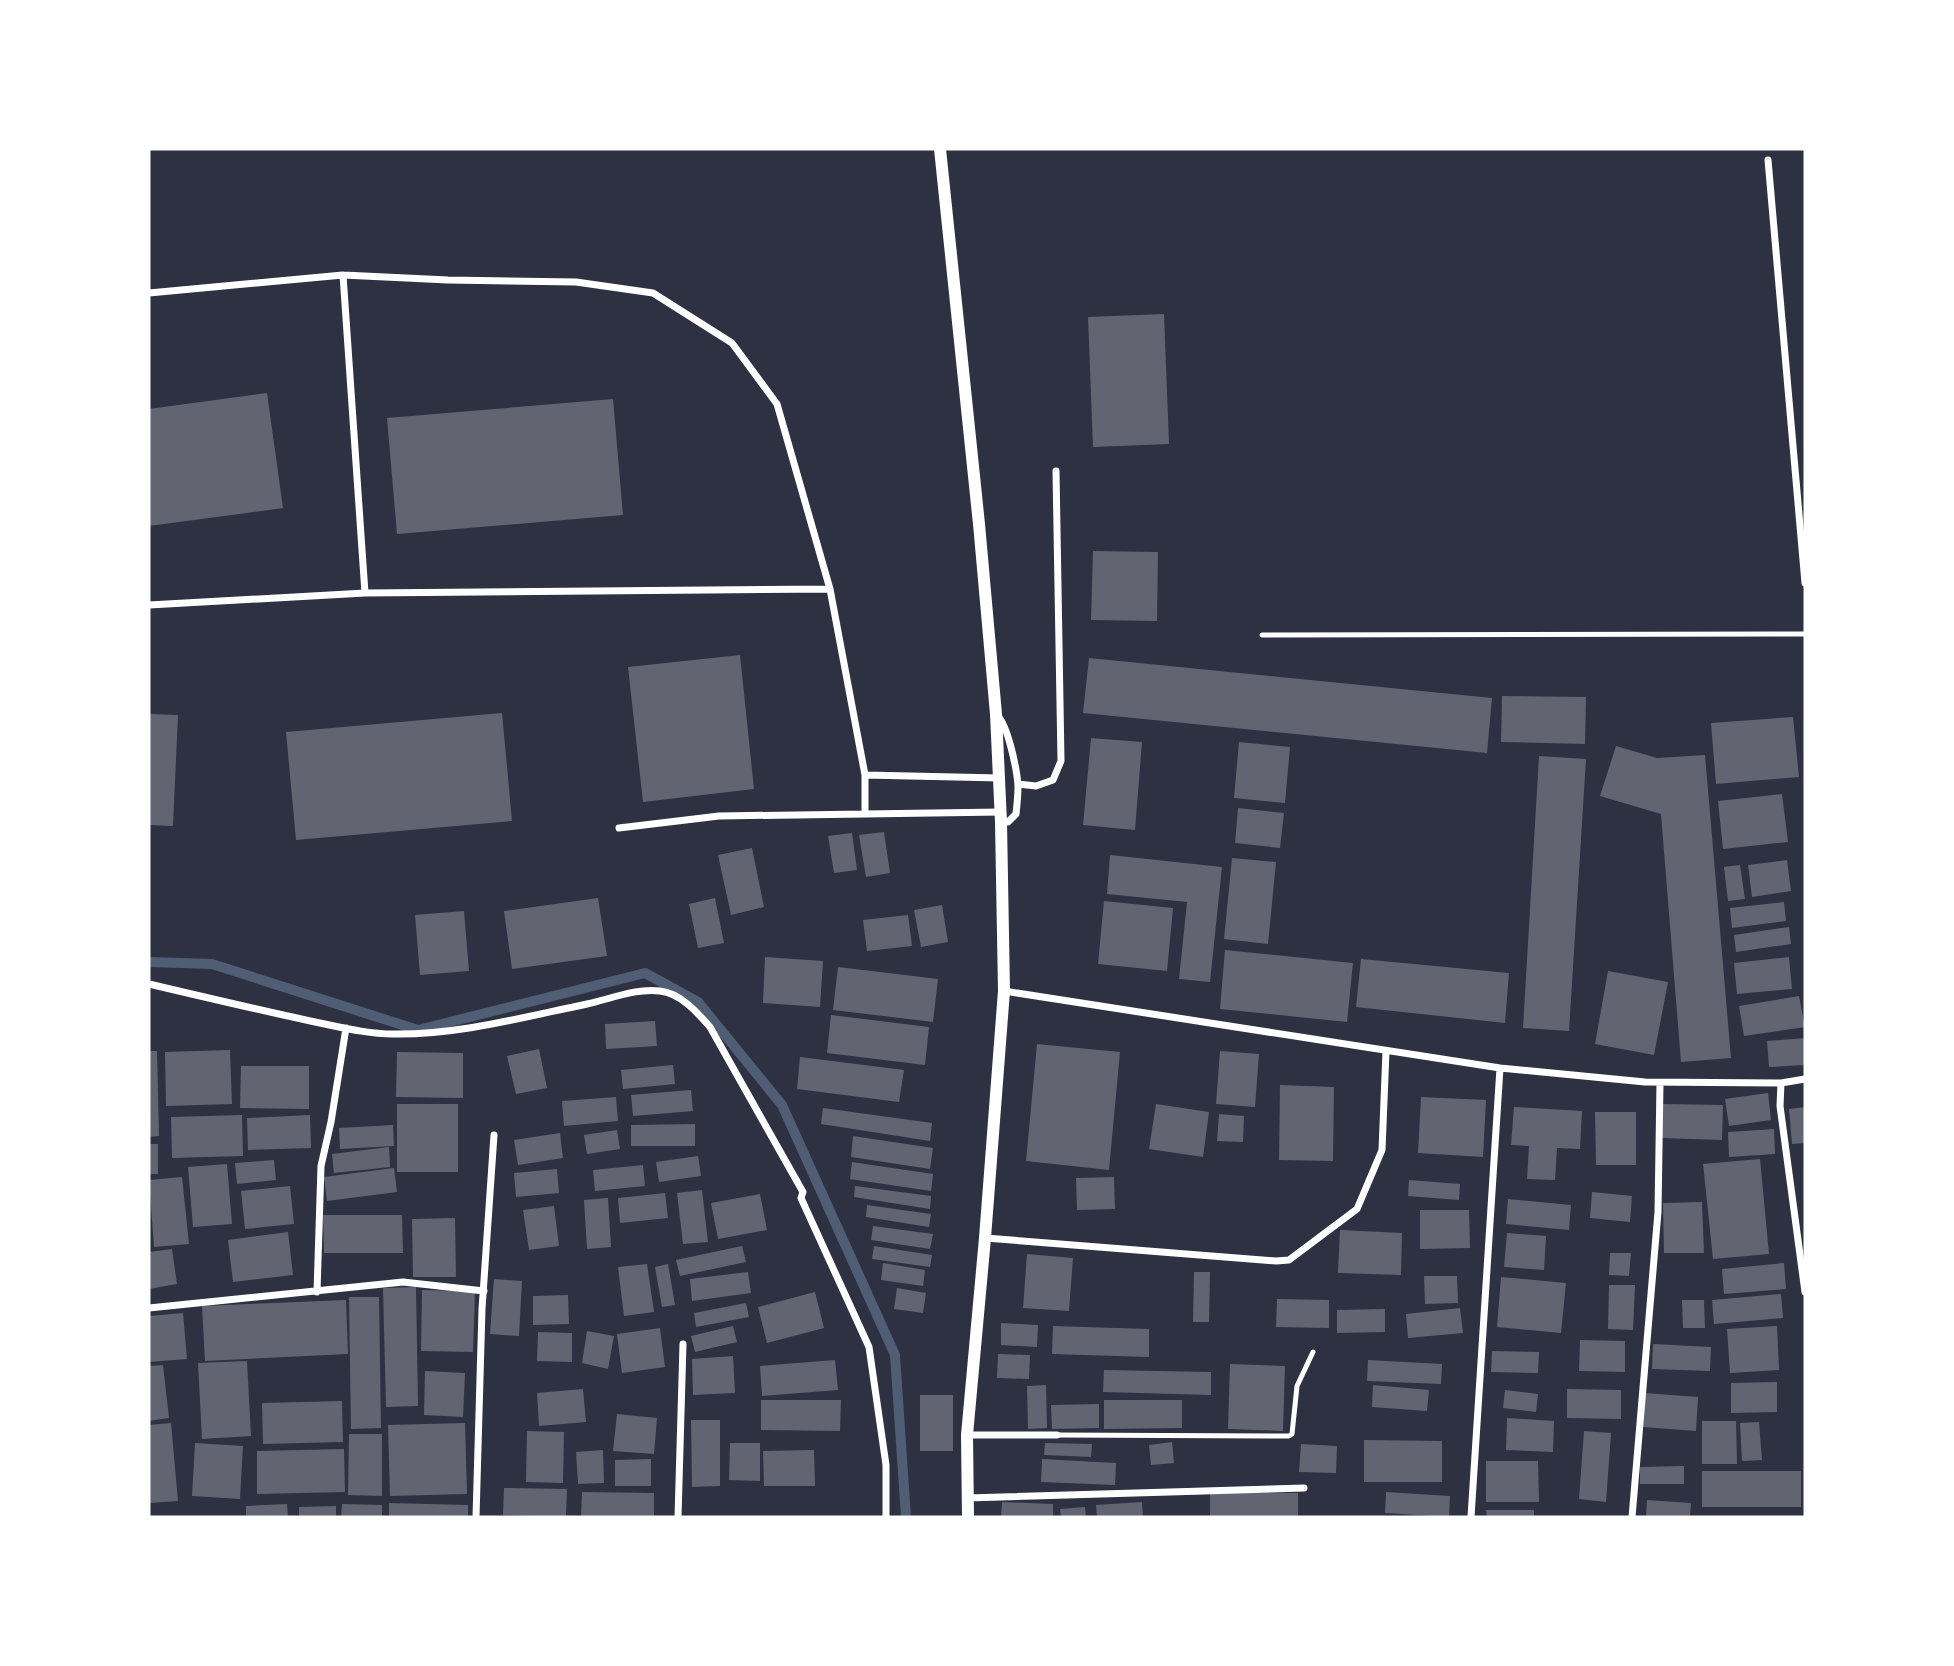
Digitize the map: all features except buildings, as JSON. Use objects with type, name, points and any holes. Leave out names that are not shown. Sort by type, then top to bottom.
[{"type":"street","points":[[940,149],[979,524],[996,713],[1001,817],[1004,991],[967,1435],[968,1517]]},
{"type":"street","points":[[1768,160],[1805,583]]},
{"type":"street","points":[[343,275],[365,593]]},
{"type":"street","points":[[149,293],[343,275],[576,282],[653,293],[732,343],[777,404],[830,589],[865,775],[865,813]]},
{"type":"street","points":[[1018,784],[1036,786],[1053,780],[1061,761],[1055,471]]},
{"type":"street","points":[[149,605],[365,593],[830,589]]},
{"type":"street","points":[[619,828],[719,816],[865,813],[1001,817],[1008,822],[1016,814],[1018,784],[1002,719],[996,713]]},
{"type":"street","points":[[865,775],[1000,778]]},
{"type":"street","points":[[149,984],[346,1028],[391,1035],[435,1032],[499,1022],[636,991],[662,991],[691,1005],[710,1027],[803,1192],[801,1198],[869,1347],[886,1465],[886,1517]]},
{"type":"street","points":[[1004,991],[1500,1068],[1660,1083],[1781,1083],[1805,1079]]},
{"type":"street","points":[[317,1292],[321,1167],[346,1028]]},
{"type":"street","points":[[985,1238],[1289,1260],[1357,1209],[1382,1150],[1386,1051]]},
{"type":"street","points":[[1471,1517],[1500,1068]]},
{"type":"street","points":[[1632,1517],[1658,1212],[1660,1083]]},
{"type":"street","points":[[1781,1083],[1780,1106],[1805,1292]]},
{"type":"street","points":[[476,1517],[484,1291],[494,1135]]},
{"type":"street","points":[[149,1308],[404,1282],[484,1291]]},
{"type":"street","points":[[678,1517],[682,1344]]},
{"type":"street","points":[[967,1435],[1057,1435]]},
{"type":"street","points":[[967,1499],[1304,1488]]},
{"type":"lane","points":[[1262,635],[1805,634]]},
{"type":"lane","points":[[1057,1435],[1289,1436],[1292,1434],[1297,1386],[1313,1352]]},
{"type":"waterway","points":[[149,962],[212,964],[418,1030],[645,973],[698,1002],[782,1105],[895,1355],[906,1517]]}]
